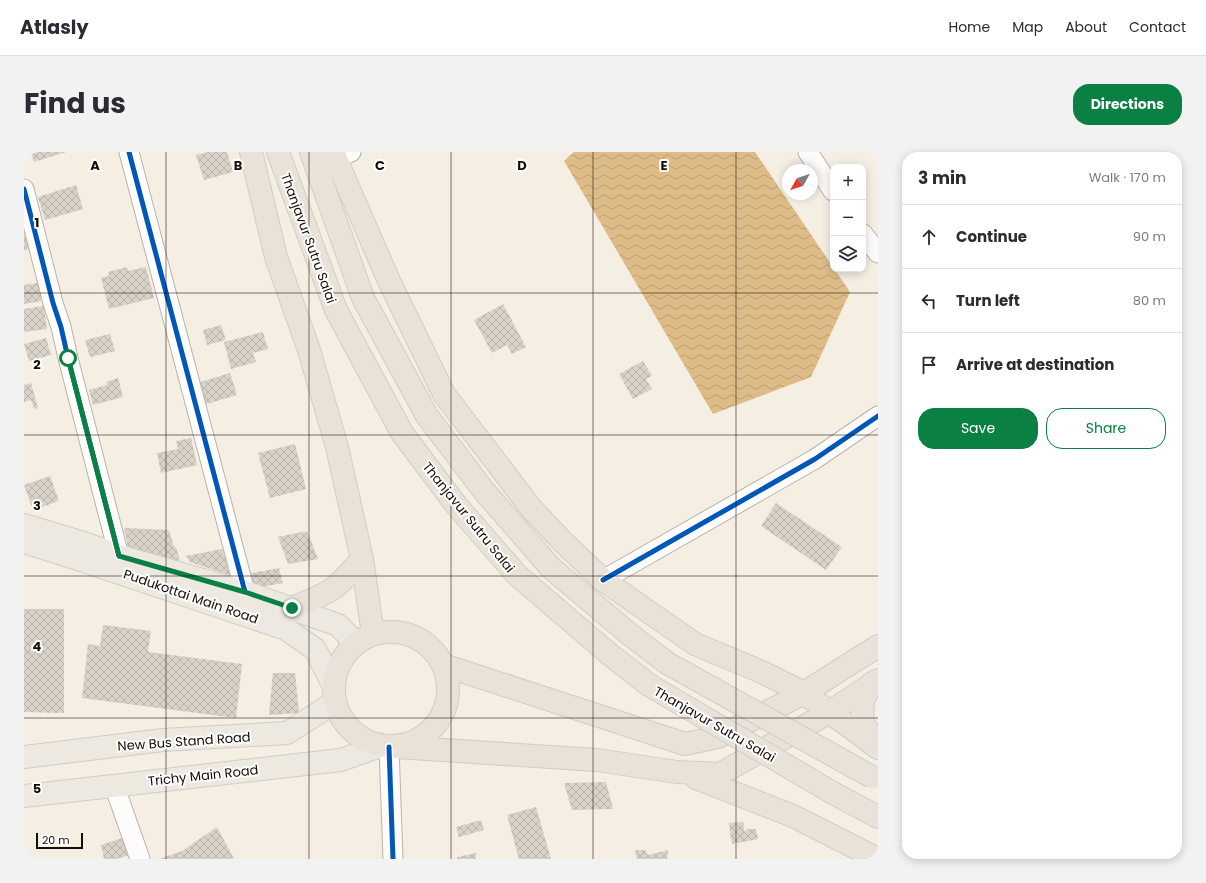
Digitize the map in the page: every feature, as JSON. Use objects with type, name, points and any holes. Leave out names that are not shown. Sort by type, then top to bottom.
[{"type":"highway","points":[[251,152],[276,257],[309,350],[337,447],[362,559],[373,634]]},
{"type":"highway","name":"Thanjavur Sutru Salai","points":[[278,152],[336,310],[402,433],[456,506],[517,575],[649,685],[833,793],[878,817]]},
{"type":"highway","points":[[311,152],[363,298],[427,416],[484,491],[551,568],[667,663],[875,779]]},
{"type":"highway","points":[[340,154],[389,281],[444,394],[531,508],[562,541],[603,580],[695,644],[762,672],[804,693],[878,748]]},
{"type":"highway","points":[[292,608],[334,588],[362,559]]},
{"type":"highway","points":[[388,747],[414,743],[429,733],[441,718],[447,701],[448,682],[443,664],[434,651],[421,640],[406,634],[390,632],[373,634],[361,640],[342,658],[336,671],[334,693],[341,718],[351,731],[364,740],[388,747],[597,760],[676,772],[720,774],[830,712],[875,682]]},
{"type":"highway","points":[[443,664],[685,744],[718,738],[804,693],[878,646]]},
{"type":"highway","points":[[762,672],[801,678],[834,674]]},
{"type":"highway","points":[[875,682],[863,700],[862,721],[878,748]]},
{"type":"highway","points":[[676,772],[793,816],[878,858]]},
{"type":"main road","points":[[24,525],[84,543],[119,556],[245,592],[338,625],[350,637],[351,648]]},
{"type":"main road","name":"Pudukottai Main Road","points":[[24,542],[86,561],[286,629],[315,649],[334,693]]},
{"type":"main road","name":"New Bus Stand Road","points":[[24,757],[163,740],[287,733],[334,693]]},
{"type":"main road","name":"Trichy Main Road","points":[[24,796],[342,760],[388,747]]},
{"type":"street","points":[[129,152],[245,592]]},
{"type":"street","points":[[808,152],[830,186]]},
{"type":"street","points":[[24,189],[51,296],[61,327],[119,556]]},
{"type":"street","points":[[865,236],[878,253]]},
{"type":"street","points":[[603,580],[815,459],[878,416]]},
{"type":"street","points":[[388,747],[393,859]]},
{"type":"street","points":[[114,785],[140,859]]},
{"type":"water","points":[[574,152],[755,152],[782,192],[782,200],[788,200],[830,263],[830,272],[836,272],[850,292],[811,377],[713,414],[564,161]]},
{"type":"building","points":[[31,152],[66,152],[34,162]]},
{"type":"building","points":[[208,152],[227,152],[233,172],[204,180],[196,155]]},
{"type":"building","points":[[76,185],[83,209],[45,220],[38,197]]},
{"type":"building","points":[[24,231],[29,249],[24,250]]},
{"type":"building","points":[[127,267],[128,271],[146,267],[154,298],[109,309],[101,278],[109,276],[108,272]]},
{"type":"building","points":[[39,283],[42,301],[24,304],[24,285]]},
{"type":"building","points":[[503,304],[526,347],[512,354],[507,345],[492,353],[474,320]]},
{"type":"building","points":[[44,306],[47,329],[24,332],[24,309]]},
{"type":"building","points":[[221,325],[226,340],[207,345],[203,330]]},
{"type":"building","points":[[263,332],[268,349],[253,353],[256,362],[231,369],[224,342]]},
{"type":"building","points":[[110,334],[115,351],[90,357],[85,340]]},
{"type":"building","points":[[46,338],[51,355],[29,361],[24,344]]},
{"type":"building","points":[[643,361],[652,376],[646,379],[652,389],[633,399],[619,374]]},
{"type":"building","points":[[230,373],[237,395],[200,406],[194,384]]},
{"type":"building","points":[[118,378],[123,397],[93,405],[89,390],[107,385],[106,382]]},
{"type":"building","points":[[31,383],[38,408],[34,409],[31,400],[24,402],[24,385]]},
{"type":"building","points":[[191,438],[197,465],[161,473],[157,453],[178,449],[176,441]]},
{"type":"building","points":[[295,444],[306,489],[270,498],[258,453]]},
{"type":"building","points":[[50,476],[59,501],[33,510],[24,485]]},
{"type":"building","points":[[776,503],[842,547],[826,570],[761,526]]},
{"type":"building","points":[[124,528],[169,530],[180,561],[128,547]]},
{"type":"building","points":[[307,531],[318,559],[288,564],[278,537]]},
{"type":"building","points":[[222,549],[232,576],[190,562],[186,556]]},
{"type":"building","points":[[279,568],[283,583],[250,589],[247,574]]},
{"type":"building","points":[[24,609],[64,609],[64,713],[24,712]]},
{"type":"building","points":[[103,625],[151,631],[148,652],[242,664],[236,718],[82,698],[88,644],[100,646]]},
{"type":"building","points":[[273,673],[295,673],[299,713],[269,715]]},
{"type":"building","points":[[606,782],[613,809],[572,810],[564,783]]},
{"type":"building","points":[[536,807],[551,859],[519,859],[507,815]]},
{"type":"building","points":[[481,820],[484,830],[459,837],[456,827]]},
{"type":"building","points":[[743,822],[745,833],[747,829],[756,829],[758,839],[732,844],[729,823]]},
{"type":"building","points":[[217,827],[234,859],[159,859],[182,851]]},
{"type":"building","points":[[122,838],[130,855],[116,859],[104,859],[101,845]]},
{"type":"building","points":[[635,850],[645,850],[648,855],[668,850],[667,859],[637,859]]},
{"type":"building","points":[[476,853],[476,859],[457,859],[457,857]]},
{"type":"cycle path","points":[[129,152],[245,592]]},
{"type":"cycle path","points":[[24,189],[53,303],[61,327],[119,556]]},
{"type":"cycle path","points":[[603,580],[815,459],[878,416]]},
{"type":"cycle path","points":[[389,747],[393,859]]},
{"type":"route","points":[[68,358],[119,556],[245,592],[292,608]]}]
